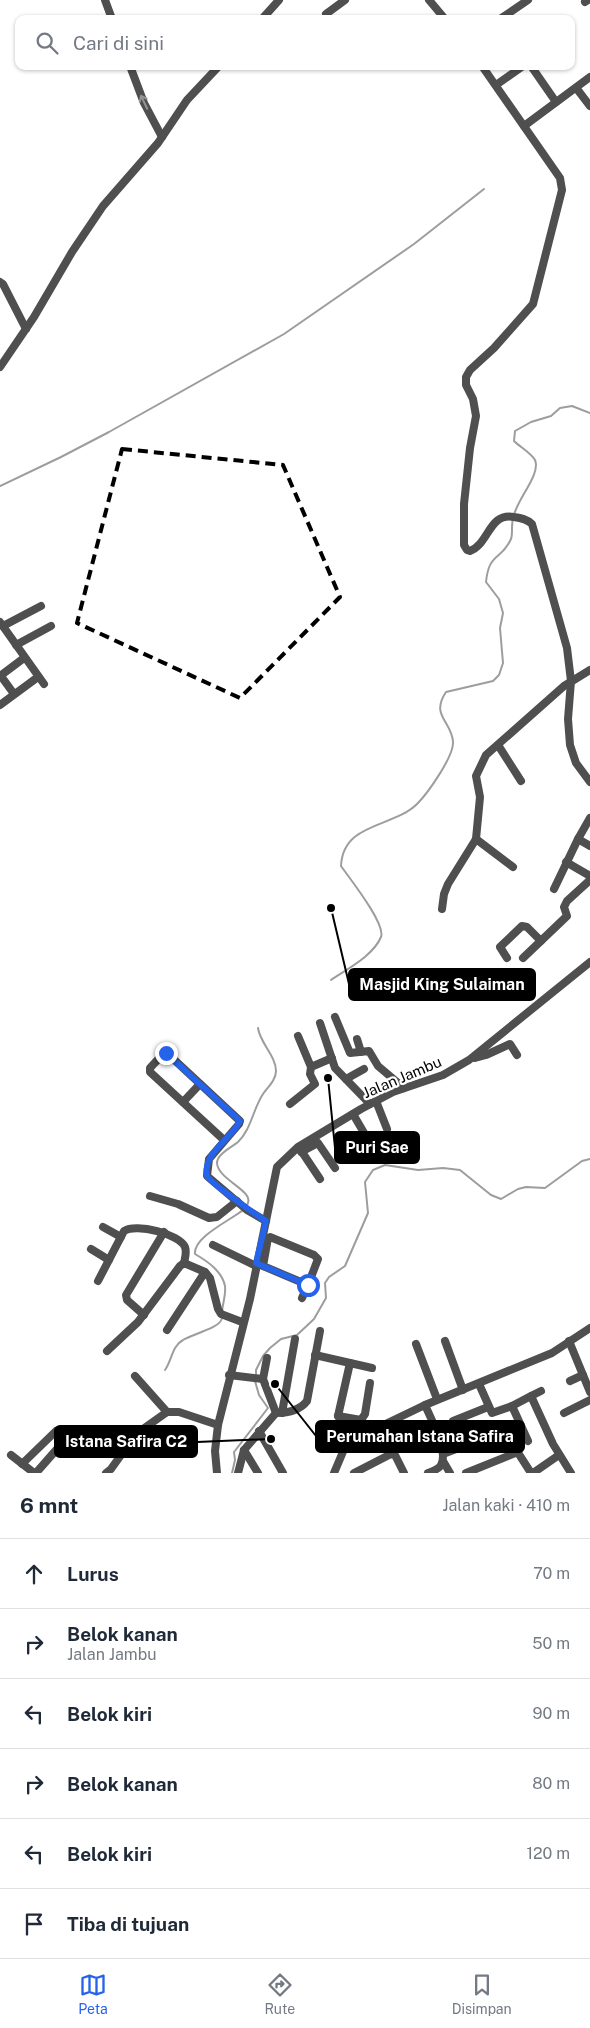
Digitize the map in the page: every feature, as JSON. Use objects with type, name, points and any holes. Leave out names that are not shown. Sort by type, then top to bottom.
[{"type":"street","points":[[105,0],[111,15]]},
{"type":"street","points":[[266,15],[279,0]]},
{"type":"street","points":[[326,14],[345,0]]},
{"type":"street","points":[[429,0],[441,15]]},
{"type":"street","points":[[506,15],[528,0]]},
{"type":"street","points":[[132,70],[144,103],[162,137]]},
{"type":"street","points":[[0,368],[103,206],[162,137],[187,100],[215,70]]},
{"type":"street","points":[[485,70],[560,178],[562,190],[533,304],[494,348],[470,370],[466,377],[466,385],[473,399],[476,416],[470,448],[464,504],[463,538],[467,550],[470,551],[476,548],[498,519],[507,516],[529,520],[534,528],[560,626],[566,639],[571,681],[568,719],[570,745],[576,763],[590,782]]},
{"type":"street","points":[[496,85],[517,70]]},
{"type":"street","points":[[534,70],[556,102]]},
{"type":"street","points":[[524,126],[577,89],[590,77]]},
{"type":"street","points":[[577,89],[590,106]]},
{"type":"street","points":[[0,282],[3,284],[26,329]]},
{"type":"street","points":[[41,606],[1,624],[44,684]]},
{"type":"street","points":[[16,645],[52,626]]},
{"type":"street","points":[[14,694],[0,676],[24,658]]},
{"type":"street","points":[[442,909],[448,884],[476,838],[479,825],[480,797],[476,776],[486,755],[571,681],[590,670]]},
{"type":"street","points":[[0,705],[38,677]]},
{"type":"street","points":[[498,745],[521,780]]},
{"type":"street","points":[[554,889],[566,862],[590,818]]},
{"type":"street","points":[[476,838],[513,867]]},
{"type":"street","points":[[578,839],[590,846]]},
{"type":"street","points":[[566,862],[590,876]]},
{"type":"street","points":[[523,958],[567,916],[564,907],[567,901],[590,880]]},
{"type":"street","points":[[507,958],[500,947],[522,926],[526,927],[540,942]]},
{"type":"street","name":"Jalan Jambu","points":[[217,1473],[215,1451],[218,1424],[242,1322],[258,1265],[277,1167],[353,1114],[404,1088],[438,1077],[469,1060],[590,962]]},
{"type":"street","points":[[335,1017],[350,1053],[369,1051],[378,1066],[404,1088]]},
{"type":"street","points":[[320,1023],[335,1068],[373,1103],[387,1128]]},
{"type":"street","points":[[503,1046],[506,1031]]},
{"type":"street","points":[[290,1104],[314,1084],[310,1074],[311,1067],[298,1036]]},
{"type":"street","points":[[357,1039],[361,1052]]},
{"type":"street","points":[[469,1060],[486,1055],[510,1044],[517,1055]]},
{"type":"street","points":[[224,1140],[150,1072],[150,1068],[166,1053],[240,1121],[210,1159],[207,1176],[242,1205],[266,1221]]},
{"type":"street","points":[[311,1067],[332,1058]]},
{"type":"street","points":[[346,1079],[364,1069]]},
{"type":"street","points":[[183,1102],[200,1084]]},
{"type":"street","points":[[353,1114],[367,1138]]},
{"type":"street","points":[[320,1179],[300,1150],[318,1143],[335,1168]]},
{"type":"street","points":[[150,1196],[178,1204],[209,1218],[217,1217],[242,1205]]},
{"type":"street","points":[[103,1227],[121,1238]]},
{"type":"street","points":[[98,1281],[124,1231],[135,1227],[164,1232],[185,1246],[186,1255],[184,1263],[144,1315],[107,1351]]},
{"type":"street","points":[[144,1315],[127,1300],[126,1295],[164,1232]]},
{"type":"street","points":[[258,1265],[268,1238],[272,1237],[318,1258],[302,1298]]},
{"type":"street","points":[[212,1245],[308,1285]]},
{"type":"street","points":[[91,1249],[109,1260]]},
{"type":"street","points":[[184,1263],[205,1272],[212,1284],[218,1309],[224,1315],[242,1322]]},
{"type":"street","points":[[167,1330],[205,1272]]},
{"type":"street","points":[[334,1473],[345,1447],[350,1441],[437,1399],[479,1384],[552,1353],[589,1330]]},
{"type":"street","points":[[238,1473],[244,1450],[259,1432],[279,1413],[306,1404],[320,1331]]},
{"type":"street","points":[[279,1413],[295,1340]]},
{"type":"street","points":[[445,1341],[462,1390]]},
{"type":"street","points":[[569,1341],[590,1392]]},
{"type":"street","points":[[416,1344],[437,1399]]},
{"type":"street","points":[[315,1355],[372,1368]]},
{"type":"street","points":[[258,1379],[266,1358]]},
{"type":"street","points":[[350,1363],[338,1416],[350,1436]]},
{"type":"street","points":[[570,1381],[583,1375]]},
{"type":"street","points":[[135,1376],[167,1412]]},
{"type":"street","points":[[229,1376],[258,1379]]},
{"type":"street","points":[[258,1379],[279,1413]]},
{"type":"street","points":[[338,1416],[361,1420],[365,1414],[370,1383]]},
{"type":"street","points":[[479,1384],[492,1413],[512,1406],[541,1391]]},
{"type":"street","points":[[531,1396],[559,1455],[571,1473]]},
{"type":"street","points":[[564,1412],[590,1400]]},
{"type":"street","points":[[425,1405],[440,1441],[442,1464],[450,1473]]},
{"type":"street","points":[[512,1406],[528,1441]]},
{"type":"street","points":[[453,1421],[488,1407]]},
{"type":"street","points":[[106,1473],[112,1468],[136,1434],[167,1412],[179,1412],[218,1424]]},
{"type":"street","points":[[428,1473],[503,1430],[532,1473],[559,1455]]},
{"type":"street","points":[[22,1464],[56,1431]]},
{"type":"street","points":[[259,1432],[283,1473]]},
{"type":"street","points":[[12,1455],[35,1473],[57,1449]]},
{"type":"street","points":[[244,1450],[258,1473]]},
{"type":"street","points":[[466,1473],[518,1452]]},
{"type":"street","points":[[354,1473],[392,1454],[404,1473]]},
{"type":"highlighted area","points":[[122,449],[283,465],[340,597],[240,698],[77,623]]},
{"type":"waterway","points":[[0,486],[109,432],[284,334],[414,244],[484,189]]},
{"type":"waterway","points":[[514,515],[532,479],[536,466],[533,457],[514,441],[515,431],[531,422],[551,416],[560,408],[572,406],[590,413]]},
{"type":"waterway","points":[[331,980],[366,956],[381,937],[381,931],[373,912],[341,866],[344,852],[350,841],[360,833],[407,812],[417,804],[439,774],[449,756],[453,742],[440,707],[446,692],[493,681],[499,675],[503,663],[500,628],[503,613],[499,599],[486,582],[490,566],[511,539],[513,519]]},
{"type":"waterway","points":[[246,1206],[249,1201],[247,1196],[224,1175],[217,1163],[219,1157],[238,1142],[246,1132],[263,1094],[276,1074],[275,1065],[259,1034],[258,1028]]},
{"type":"waterway","points":[[256,1376],[256,1370],[263,1356],[270,1348],[281,1339],[297,1335],[314,1319],[326,1298],[325,1283],[329,1277],[345,1266],[368,1213],[365,1182],[373,1170],[385,1165],[418,1170],[443,1168],[460,1170],[491,1195],[501,1199],[518,1189],[526,1187],[545,1188],[582,1161],[590,1159]]},
{"type":"waterway","points":[[222,1311],[225,1286],[221,1276],[213,1267],[195,1254],[196,1248],[206,1235],[243,1210]]},
{"type":"waterway","points":[[165,1370],[174,1349],[179,1343],[217,1325],[222,1318]]},
{"type":"waterway","points":[[232,1473],[235,1460],[234,1452],[268,1408],[259,1395],[255,1381]]},
{"type":"place","name":"Masjid King Sulaiman","points":[[331,908]]},
{"type":"place","name":"Puri Sae","points":[[328,1078]]},
{"type":"place","name":"Perumahan Istana Safira","points":[[275,1384]]},
{"type":"place","name":"Istana Safira C2","points":[[271,1439]]},
{"type":"route","points":[[166,1053],[240,1121],[210,1159],[207,1176],[247,1210],[266,1221],[256,1263],[308,1285]]}]
